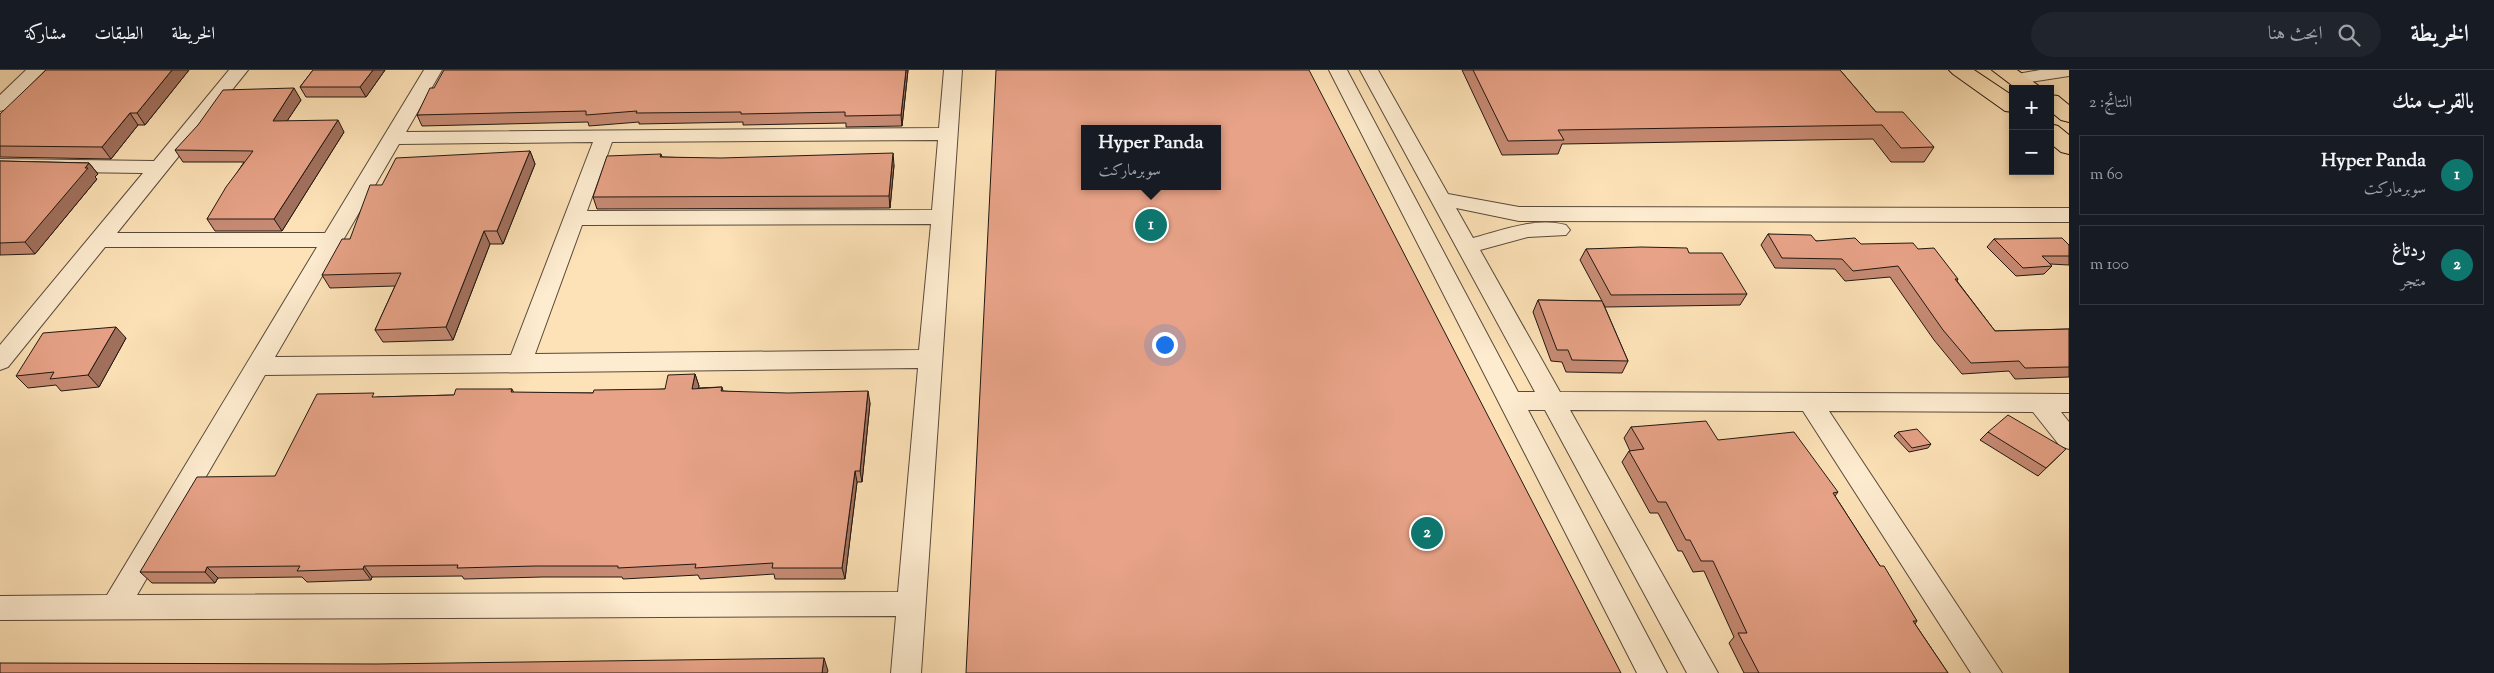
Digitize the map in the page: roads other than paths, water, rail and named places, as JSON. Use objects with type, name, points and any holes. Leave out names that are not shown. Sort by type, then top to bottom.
[{"type":"main road","points":[[1960,70],[2009,103]]},
{"type":"main road","points":[[2054,104],[2069,115]]},
{"type":"main road","points":[[2054,135],[2069,147]]},
{"type":"street","points":[[0,105],[36,70]]},
{"type":"street","points":[[0,361],[239,70]]},
{"type":"street","points":[[114,608],[433,70]]},
{"type":"street","points":[[906,673],[953,70]]},
{"type":"street","points":[[1338,70],[1652,673]]},
{"type":"street","points":[[1369,70],[1442,198],[1704,673]]},
{"type":"street","points":[[2017,79],[2069,71]]},
{"type":"street","points":[[393,138],[948,134]]},
{"type":"street","points":[[520,363],[604,136]]},
{"type":"street","points":[[0,165],[160,167]]},
{"type":"street","points":[[1442,198],[1519,214],[2069,215]]},
{"type":"street","points":[[574,218],[942,217]]},
{"type":"street","points":[[1468,246],[1528,230],[2069,231]]},
{"type":"street","points":[[99,240],[332,240]]},
{"type":"street","points":[[258,366],[931,359]]},
{"type":"street","points":[[1510,401],[2069,403]]},
{"type":"street","points":[[1810,402],[1987,673]]},
{"type":"street","points":[[2039,404],[2069,440]]},
{"type":"street","points":[[0,608],[912,604]]},
{"type":"place","name":"Hyper Panda","points":[[1151,225]]},
{"type":"place","name":"ردتاغ","points":[[1427,533]]}]
